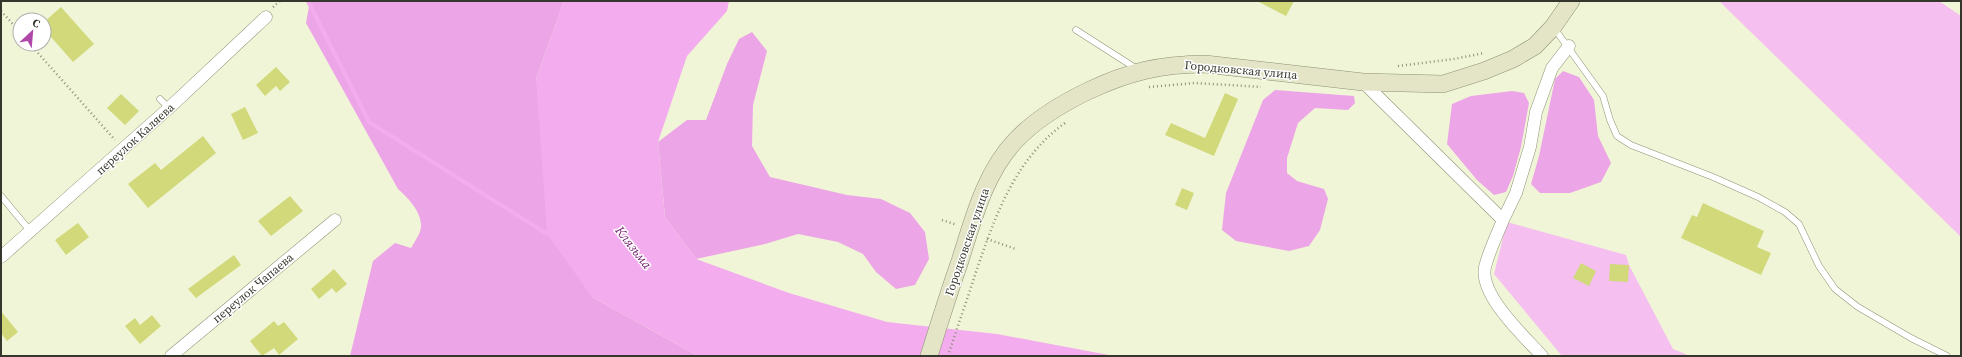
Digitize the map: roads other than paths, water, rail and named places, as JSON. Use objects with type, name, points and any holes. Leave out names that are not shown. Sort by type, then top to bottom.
[{"type":"main road","name":"Городковская улица","points":[[929,356],[965,229],[993,173],[1014,142],[1027,130],[1041,118],[1076,97],[1102,85],[1144,79],[1161,66],[1205,64],[1363,82],[1443,84],[1512,59],[1535,46],[1553,27],[1572,1]]},
{"type":"street","name":"переулок Каляева","points":[[1,257],[31,232],[169,108],[266,17]]},
{"type":"street","points":[[1542,356],[1495,302],[1487,286],[1485,268],[1503,220],[1516,193],[1530,147],[1536,112],[1552,68],[1569,46]]},
{"type":"street","points":[[1363,82],[1503,220]]},
{"type":"street","name":"переулок Чапаева","points":[[171,356],[335,220]]},
{"type":"lane","points":[[1553,27],[1569,46],[1603,96],[1610,120],[1617,136],[1631,145],[1713,177],[1758,197],[1785,212],[1799,224],[1819,266],[1835,288],[1858,307],[1947,356]]},
{"type":"lane","points":[[1076,30],[1144,79]]},
{"type":"lane","points":[[160,99],[169,108]]},
{"type":"lane","points":[[1,196],[31,232]]},
{"type":"water","name":"Клязьма","points":[[564,1],[729,1],[727,11],[687,56],[658,142],[665,217],[696,259],[789,293],[887,322],[997,334],[1109,355],[1147,356],[698,356],[592,297],[547,234],[536,79]]},
{"type":"waterway","points":[[308,1],[369,122],[547,234]]}]
